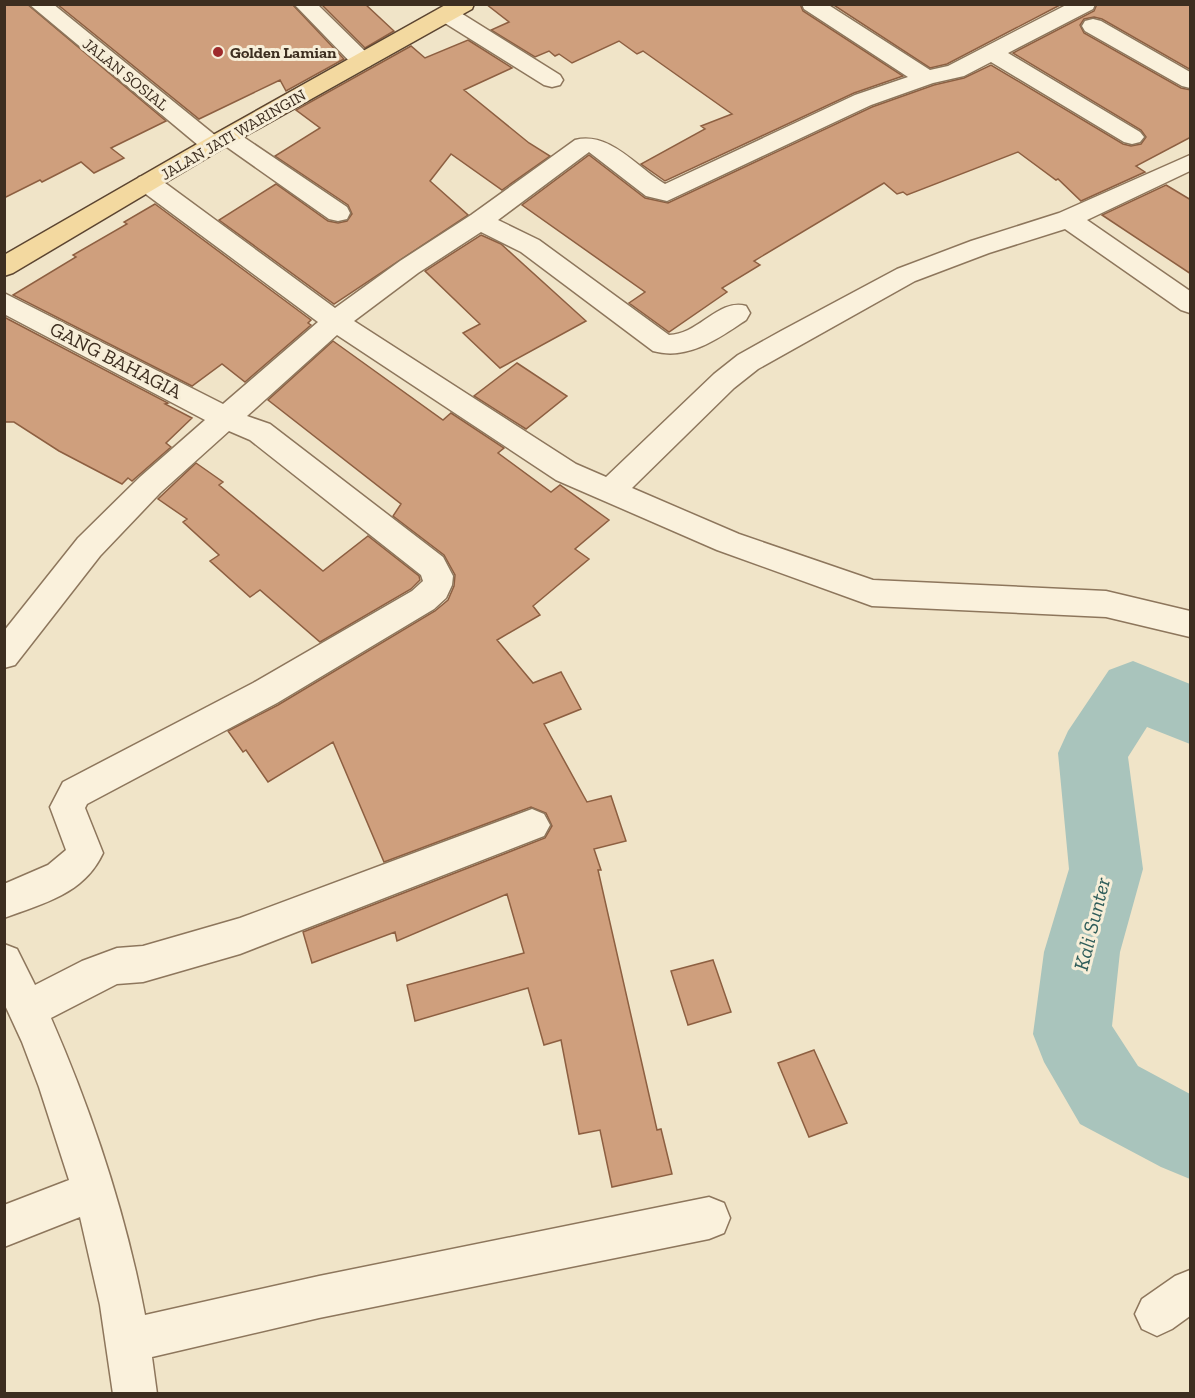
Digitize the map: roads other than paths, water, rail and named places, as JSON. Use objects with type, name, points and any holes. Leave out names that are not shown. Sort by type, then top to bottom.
[{"type":"main road","name":"JALAN JATI WARINGIN","points":[[4,267],[220,141],[456,10]]},
{"type":"street","name":"JALAN SOSIAL","points":[[39,4],[127,74],[220,141],[278,173],[338,213]]},
{"type":"street","points":[[304,4],[362,61]]},
{"type":"street","points":[[812,4],[926,78]]},
{"type":"street","points":[[6,649],[89,547],[150,485],[336,322],[409,267],[480,221],[583,145],[594,145],[655,190],[666,193],[863,100],[926,78],[956,71],[1085,4]]},
{"type":"street","points":[[456,10],[552,80]]},
{"type":"street","points":[[1093,26],[1191,81]]},
{"type":"street","points":[[993,53],[1132,137]]},
{"type":"street","points":[[611,490],[724,381],[748,363],[906,275],[1068,219],[1184,173]]},
{"type":"street","points":[[148,183],[336,322],[566,472],[728,542],[872,593],[1106,604],[1191,624]]},
{"type":"street","points":[[1068,219],[1191,304]]},
{"type":"street","points":[[480,221],[530,246],[663,344],[678,346],[693,341],[737,313]]},
{"type":"street","name":"GANG BAHAGIA","points":[[4,302],[227,419],[261,432],[432,566],[438,572],[439,581],[435,590],[423,600],[265,693],[75,793],[67,807],[85,853],[80,862],[70,872],[4,901]]},
{"type":"street","points":[[27,1010],[94,974],[117,966],[143,964],[240,936],[532,825]]},
{"type":"street","points":[[4,962],[42,1044],[93,1191],[129,1340],[135,1394]]},
{"type":"street","points":[[4,1226],[93,1191]]},
{"type":"street","points":[[129,1340],[319,1297],[710,1218]]},
{"type":"waterway","name":"Kali Sunter","points":[[1190,715],[1133,690],[1093,753],[1106,869],[1082,952],[1072,1034],[1109,1095],[1190,1138]]},
{"type":"place","name":"Golden Lamian","points":[[218,52]]}]
